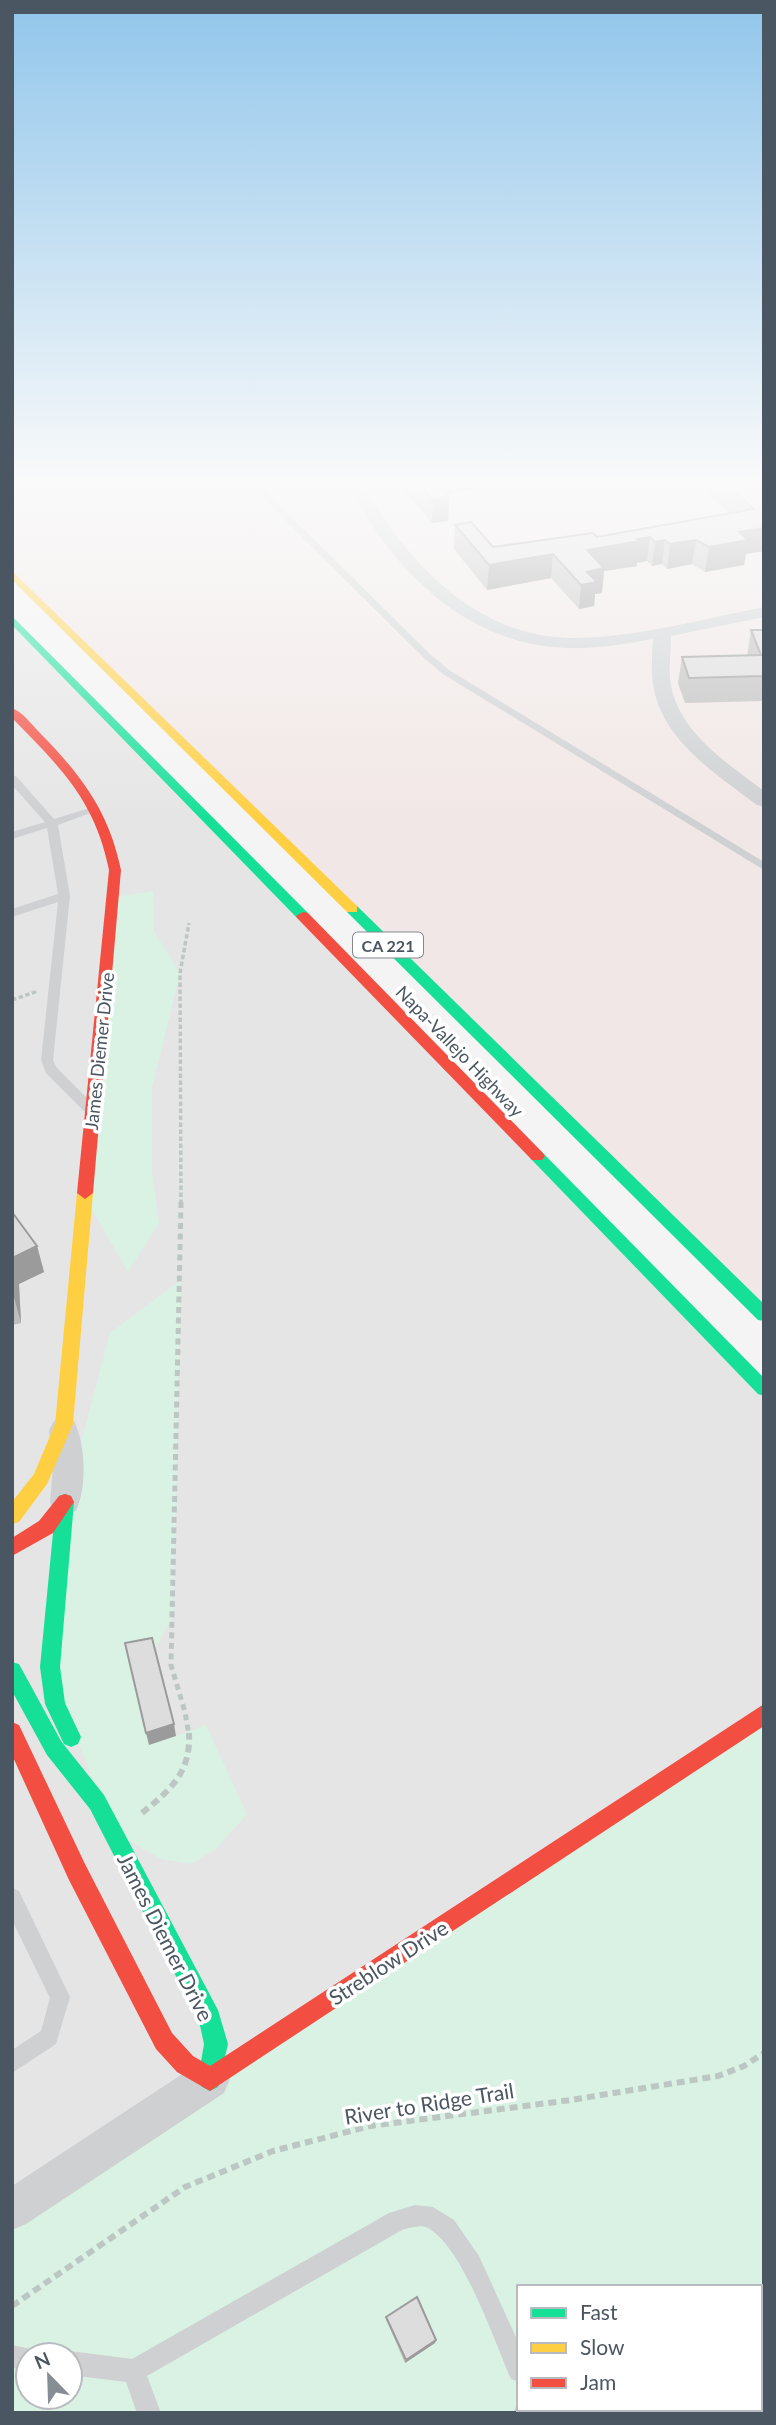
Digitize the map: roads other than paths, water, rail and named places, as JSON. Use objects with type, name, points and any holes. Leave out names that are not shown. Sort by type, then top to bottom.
[{"type":"main road","name":"Napa-Vallejo Highway","points":[[31,593],[764,1315]]},
{"type":"main road","name":"Napa-Vallejo Highway","points":[[12,620],[764,1390]]},
{"type":"main road","name":"James Diemer Drive","points":[[12,712],[77,782],[96,809],[113,846],[114,870],[64,1424],[41,1479],[12,1516]]},
{"type":"main road","points":[[12,1548],[46,1527],[65,1502]]},
{"type":"main road","points":[[65,1502],[50,1667],[55,1704],[77,1749],[97,1802]]},
{"type":"main road","name":"James Diemer Drive","points":[[12,1671],[54,1748],[97,1802],[210,2018],[216,2044],[210,2079]]},
{"type":"main road","name":"Streblow Drive","points":[[210,2079],[764,1714]]},
{"type":"main road","points":[[12,1732],[77,1872],[164,2041],[185,2064],[210,2079]]},
{"type":"street","points":[[439,593],[465,613],[524,638],[568,643],[662,631],[764,612]]},
{"type":"street","points":[[662,631],[663,686],[673,714],[707,756],[761,795]]},
{"type":"street","name":"James Diemer Drive","points":[[64,1424],[68,1466],[65,1502]]},
{"type":"street","name":"Streblow Drive","points":[[12,2210],[210,2079]]},
{"type":"lane","points":[[363,593],[446,672],[764,867]]},
{"type":"lane","points":[[12,778],[52,823],[64,896],[48,1065],[92,1112]]},
{"type":"lane","points":[[12,836],[96,809]]},
{"type":"lane","points":[[12,913],[64,896]]},
{"type":"lane","points":[[12,1898],[60,1997],[49,2037],[12,2063]]},
{"type":"lane","points":[[84,2365],[134,2371],[397,2221],[416,2215],[431,2216],[446,2226],[465,2253],[517,2367]]},
{"type":"lane","points":[[134,2371],[149,2413]]}]
